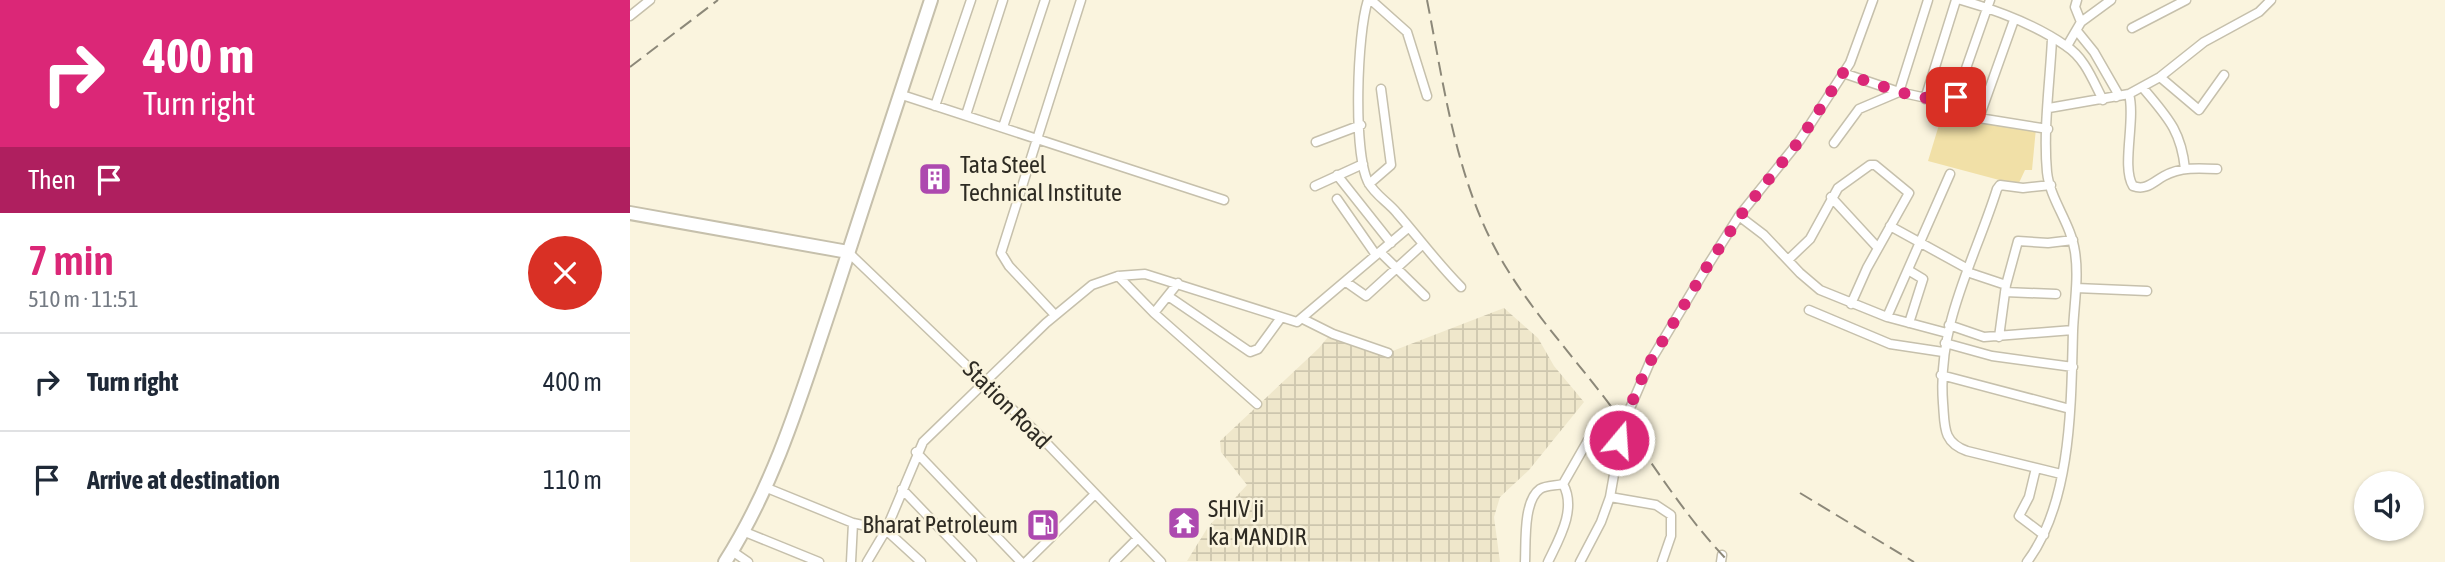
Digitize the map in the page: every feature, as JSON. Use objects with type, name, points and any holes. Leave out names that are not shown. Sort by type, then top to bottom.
[{"type":"main road","points":[[728,556],[745,532],[766,488],[799,402],[931,0]]},
{"type":"main road","points":[[630,213],[848,252]]},
{"type":"street","points":[[630,16],[650,0]]},
{"type":"street","points":[[935,106],[971,0]]},
{"type":"street","points":[[966,115],[1003,0]]},
{"type":"street","points":[[1003,127],[1045,0]]},
{"type":"street","points":[[1055,315],[1009,266],[1001,253],[1035,138],[1081,0]]},
{"type":"street","points":[[1427,96],[1407,32],[1390,13],[1370,0],[1360,34],[1358,82],[1363,163],[1369,184],[1461,287]]},
{"type":"street","points":[[1580,562],[1601,522],[1610,497],[1620,436],[1650,362],[1740,216],[1800,140],[1843,73],[1874,0]]},
{"type":"street","points":[[1833,143],[1859,110],[1899,92],[1928,0]]},
{"type":"street","points":[[1925,99],[1958,0],[1989,4],[2014,20],[2067,46],[2087,68],[2102,100]]},
{"type":"street","points":[[2077,0],[2075,7],[2081,22]]},
{"type":"street","points":[[2067,46],[2081,22],[2112,0]]},
{"type":"street","points":[[2132,28],[2186,0]]},
{"type":"street","points":[[2049,108],[2102,100],[2143,88],[2204,42],[2259,12],[2271,0]]},
{"type":"street","points":[[1949,103],[1956,97],[1989,4]]},
{"type":"street","points":[[1979,118],[2014,20]]},
{"type":"street","points":[[2077,31],[2094,52],[2117,92],[2116,97]]},
{"type":"street","points":[[2027,562],[2044,535],[2055,506],[2070,409],[2073,367],[2076,288],[2073,240],[2047,175],[2052,39]]},
{"type":"street","points":[[1843,73],[1899,92],[1949,103],[1979,118],[2048,129]]},
{"type":"street","points":[[2160,77],[2199,110],[2224,75]]},
{"type":"street","points":[[2143,88],[2175,126],[2183,149],[2185,169]]},
{"type":"street","points":[[1369,184],[1391,165],[1381,89]]},
{"type":"street","points":[[899,93],[1224,200]]},
{"type":"street","points":[[2129,94],[2133,116],[2129,172],[2133,186],[2146,187],[2172,172],[2185,169],[2217,169]]},
{"type":"street","points":[[1316,142],[1361,125]]},
{"type":"street","points":[[1315,186],[1363,163]]},
{"type":"street","points":[[1788,260],[1810,239],[1831,198],[1846,182],[1870,165],[1875,165],[1909,193],[1878,248],[1852,304]]},
{"type":"street","points":[[1887,317],[1950,174]]},
{"type":"street","points":[[1337,175],[1391,243]]},
{"type":"street","points":[[2051,185],[2023,188],[2000,186],[1948,329],[1941,375],[1948,440],[1967,451],[2061,474]]},
{"type":"street","points":[[1831,198],[1878,248]]},
{"type":"street","points":[[1337,199],[1378,253],[1425,296]]},
{"type":"street","points":[[1740,216],[1820,289],[1887,317],[1974,335],[1999,337],[2073,330]]},
{"type":"street","points":[[1890,226],[1967,271],[2006,289],[2056,294]]},
{"type":"street","points":[[867,562],[886,530],[916,452],[938,425],[986,383],[1055,315],[1092,285],[1118,276],[1145,274],[1280,319],[1297,322],[1408,228]]},
{"type":"street","points":[[1999,337],[2006,289],[2018,241],[2048,243],[2073,240]]},
{"type":"street","points":[[1346,282],[1366,296],[1422,245]]},
{"type":"street","name":"Station Road","points":[[848,252],[986,383],[1161,562]]},
{"type":"street","points":[[1908,270],[1923,279],[1909,323]]},
{"type":"street","points":[[1118,276],[1154,313],[1257,404]]},
{"type":"street","points":[[1154,313],[1178,283]]},
{"type":"street","points":[[2076,288],[2147,291]]},
{"type":"street","points":[[1168,296],[1250,352],[1258,349],[1280,319]]},
{"type":"street","points":[[1810,310],[1890,344],[1944,347],[2073,367]]},
{"type":"street","points":[[1303,319],[1333,334],[1388,352]]},
{"type":"street","points":[[1941,375],[2070,409]]},
{"type":"street","points":[[1525,562],[1532,500],[1542,488],[1563,484],[1591,435],[1620,436]]},
{"type":"street","points":[[916,452],[1024,562],[1095,494]]},
{"type":"street","points":[[2036,468],[2029,497],[2019,516],[2044,535]]},
{"type":"street","points":[[1548,562],[1569,507],[1569,494],[1563,484]]},
{"type":"street","points":[[766,488],[853,523],[886,530],[921,562]]},
{"type":"street","points":[[902,489],[972,562]]},
{"type":"street","points":[[1610,497],[1656,505],[1671,515],[1671,536],[1662,562]]},
{"type":"street","points":[[851,562],[853,523]]},
{"type":"street","points":[[745,532],[819,562]]},
{"type":"street","points":[[1114,562],[1138,538]]},
{"type":"street","points":[[728,556],[748,562]]},
{"type":"shaded area","points":[[1945,105],[2036,128],[2032,170],[2025,170],[2018,185],[1928,161]]},
{"type":"shaded area","points":[[1504,308],[1538,338],[1554,366],[1584,402],[1529,470],[1500,497],[1494,517],[1500,562],[1187,561],[1208,527],[1247,485],[1221,452],[1220,441],[1319,348],[1332,332],[1390,352]]},
{"type":"railway","points":[[630,67],[718,0]]},
{"type":"railway","points":[[1427,0],[1455,139],[1464,173],[1490,238],[1532,305],[1613,409],[1683,507],[1729,562]]},
{"type":"railway","points":[[1800,493],[1914,562]]},
{"type":"place","name":"Tata Steel Technical Institute","points":[[935,179]]},
{"type":"place","name":"SHIV ji ka MANDIR","points":[[1184,523]]},
{"type":"place","name":"Bharat Petroleum","points":[[1043,525]]},
{"type":"route","points":[[1619,440],[1636,391],[1650,362],[1708,265],[1745,209],[1800,140],[1843,73],[1925,99],[1949,103],[1956,97]]}]
